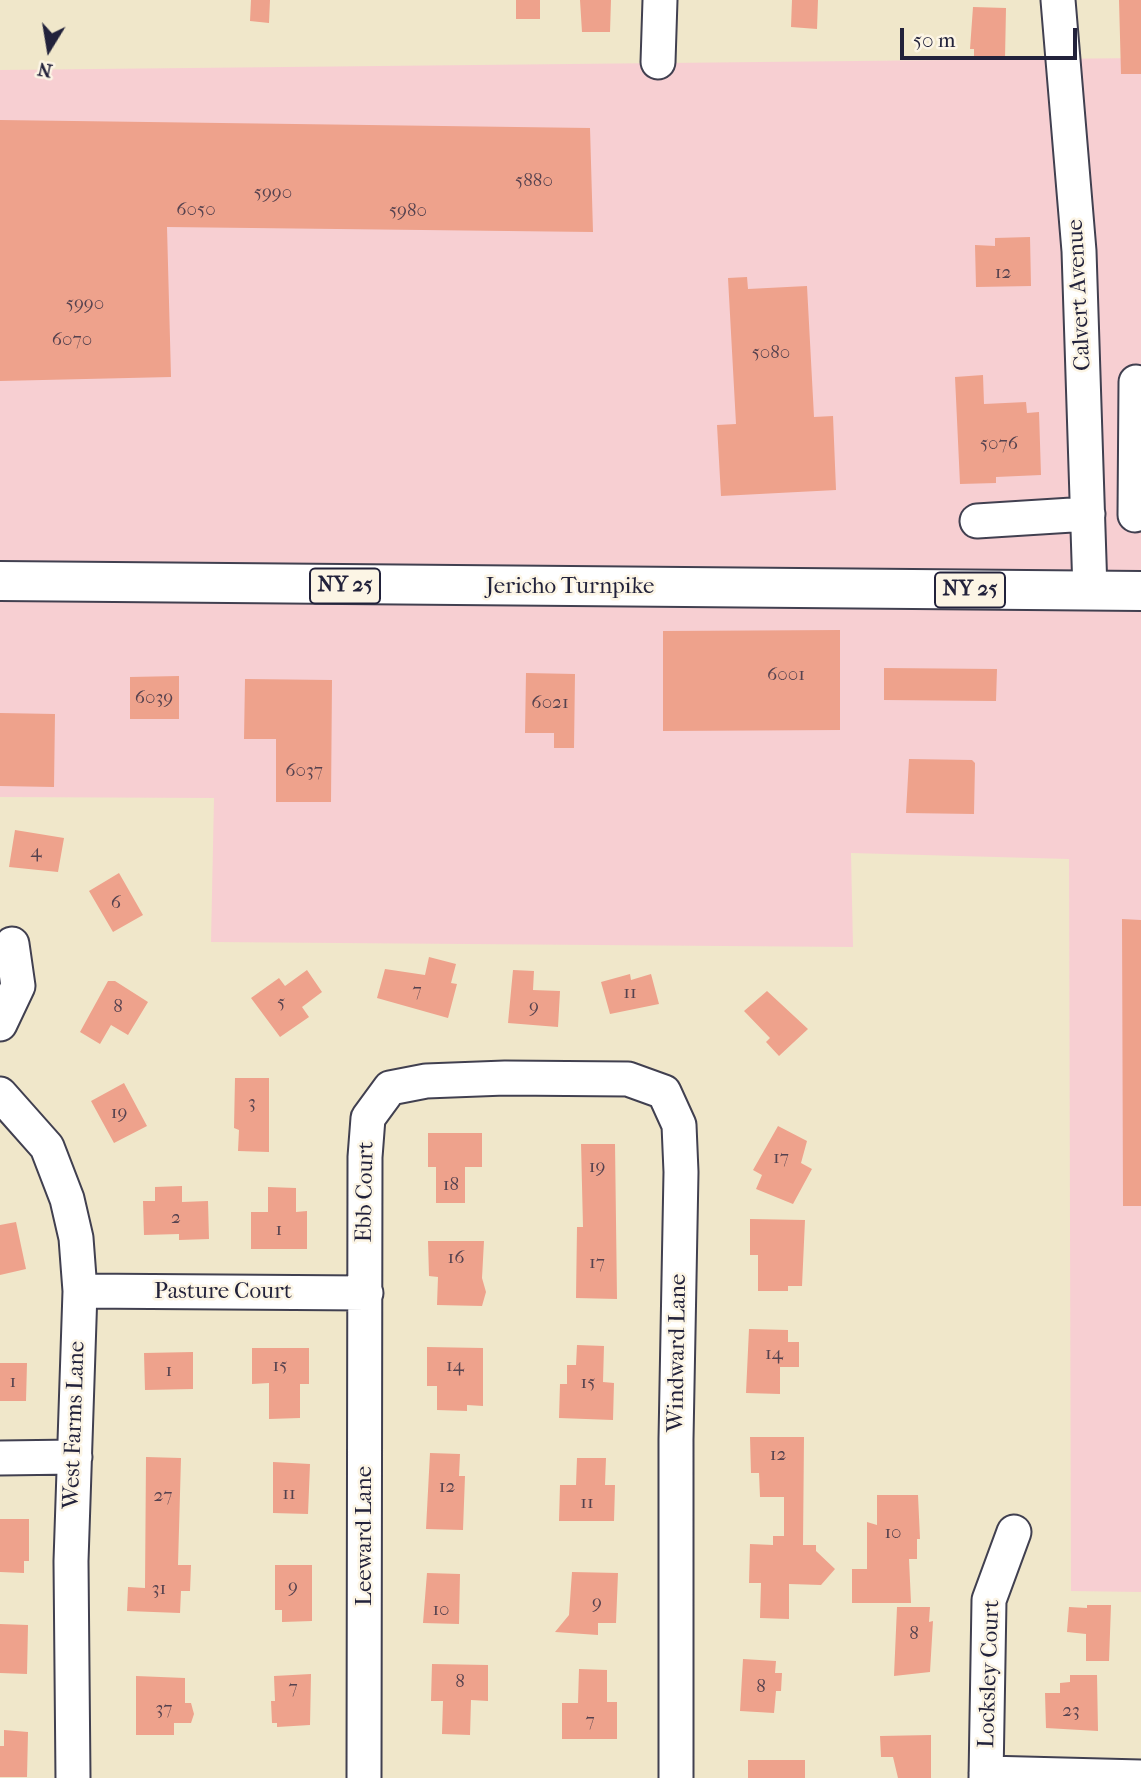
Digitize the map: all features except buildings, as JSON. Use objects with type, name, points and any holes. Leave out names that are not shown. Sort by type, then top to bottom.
[{"type":"main road","name":"Jericho Turnpike","points":[[0,582],[1141,591]]},
{"type":"street","points":[[658,62],[660,0]]},
{"type":"street","name":"Calvert Avenue","points":[[1059,0],[1079,251],[1090,591]]},
{"type":"street","points":[[1135,515],[1136,382]]},
{"type":"street","points":[[977,521],[1088,514]]},
{"type":"street","points":[[0,1024],[18,986],[12,944]]},
{"type":"street","name":"Ebb Court","points":[[366,1293],[368,1118],[390,1088],[426,1081],[505,1078]]},
{"type":"street","name":"Windward Lane","points":[[505,1078],[628,1079],[664,1092],[679,1125],[681,1172],[676,1439],[676,1778]]},
{"type":"street","name":"West Farms Lane","points":[[0,1094],[47,1147],[67,1199],[76,1238],[80,1291],[71,1561],[73,1778]]},
{"type":"street","name":"Pasture Court","points":[[80,1291],[366,1293]]},
{"type":"street","name":"Leeward Lane","points":[[365,1778],[366,1293]]},
{"type":"street","points":[[0,1458],[75,1458]]},
{"type":"street","name":"Locksley Court","points":[[986,1776],[989,1601],[1014,1532]]},
{"type":"street","points":[[986,1776],[1141,1777]]},
{"type":"shaded area","points":[[1141,58],[1141,1592],[1071,1591],[1069,859],[851,853],[853,947],[211,942],[214,798],[0,797],[0,70]]}]
